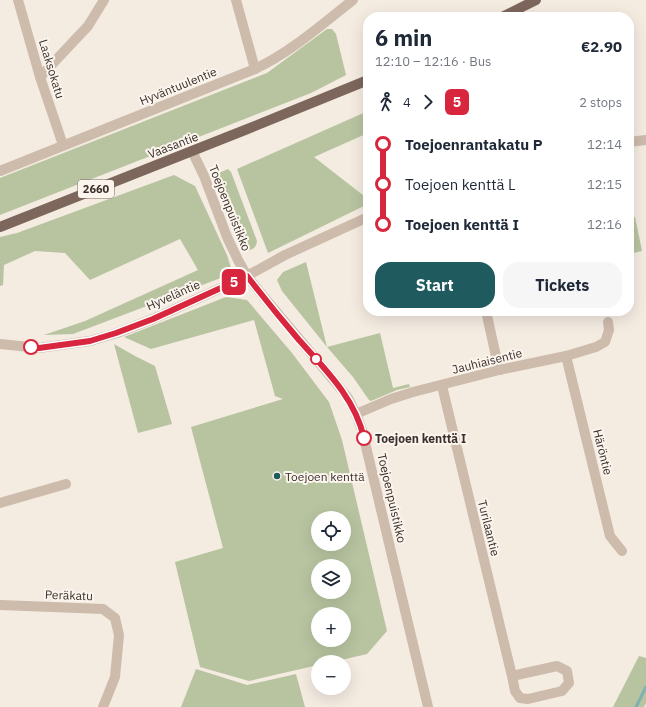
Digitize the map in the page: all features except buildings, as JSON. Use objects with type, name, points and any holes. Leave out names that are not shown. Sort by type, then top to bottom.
[{"type":"main road","points":[[512,12],[536,0]]},
{"type":"main road","name":"Vaasantie","points":[[0,227],[363,82]]},
{"type":"street","name":"Laaksokatu","points":[[18,0],[40,77],[63,145]]},
{"type":"street","points":[[40,77],[88,26],[104,0]]},
{"type":"street","points":[[236,0],[254,69]]},
{"type":"street","name":"Hyväntuulentie","points":[[0,171],[270,62],[353,0]]},
{"type":"street","points":[[634,141],[646,140]]},
{"type":"street","name":"Toejoenpuistikko","points":[[192,151],[204,176],[227,237],[247,276],[348,398],[356,414],[362,430],[428,707]]},
{"type":"street","name":"Hyveläntie","points":[[0,344],[39,348],[90,341],[116,333],[153,319],[247,276],[285,255],[363,219]]},
{"type":"street","points":[[487,316],[499,370]]},
{"type":"street","name":"Jauhiaisentie","points":[[356,414],[391,399],[413,392],[442,386],[499,370],[566,356],[596,347],[605,342],[609,330],[608,322]]},
{"type":"street","name":"Häröntie","points":[[566,356],[610,536],[622,551]]},
{"type":"street","name":"Turilaantie","points":[[442,386],[515,691],[520,698],[528,699],[562,691],[569,683],[567,671],[557,666],[512,676]]},
{"type":"street","points":[[0,503],[66,484]]},
{"type":"street","name":"Peräkatu","points":[[0,605],[103,609],[115,618],[120,635],[115,677],[104,707]]},
{"type":"green space","points":[[327,29],[332,29],[336,34],[346,75],[311,93],[0,215],[0,178],[267,73]]},
{"type":"green space","points":[[363,113],[363,135],[314,157],[363,195],[363,206],[268,253],[237,169]]},
{"type":"green space","points":[[228,169],[231,172],[257,241],[255,247],[245,252],[240,246],[225,204],[219,173]]},
{"type":"green space","points":[[174,175],[195,186],[227,255],[232,271],[226,276],[73,334],[44,335],[85,321],[198,270],[180,239],[90,280],[65,253],[35,251],[4,265],[3,285],[0,286],[0,237],[17,233]]},
{"type":"green space","points":[[634,217],[642,251],[634,253]]},
{"type":"green space","points":[[306,262],[327,347],[282,291],[277,280],[283,272]]},
{"type":"green space","points":[[226,297],[247,300],[292,353],[329,402],[342,440],[387,631],[367,654],[351,658],[351,655],[311,655],[311,667],[249,681],[200,667],[175,562],[223,548],[191,427],[283,399],[275,396],[254,320],[151,349],[124,337]]},
{"type":"green space","points":[[380,333],[393,388],[409,384],[410,387],[397,390],[371,401],[353,377],[327,347]]},
{"type":"green space","points":[[114,344],[155,366],[172,424],[138,433]]},
{"type":"green space","points":[[639,656],[646,658],[646,703],[644,707],[613,707]]},
{"type":"green space","points":[[196,669],[247,685],[296,674],[305,707],[181,707]]},
{"type":"waterway","points":[[636,707],[646,687]]},
{"type":"bus line","name":"5","points":[[31,347],[39,348],[90,341],[116,333],[153,319],[247,276],[348,398],[356,414],[364,438]]},
{"type":"place","name":"Toejoen kenttä I","points":[[364,438]]},
{"type":"place","name":"Toejoen kenttä","points":[[277,476]]}]
